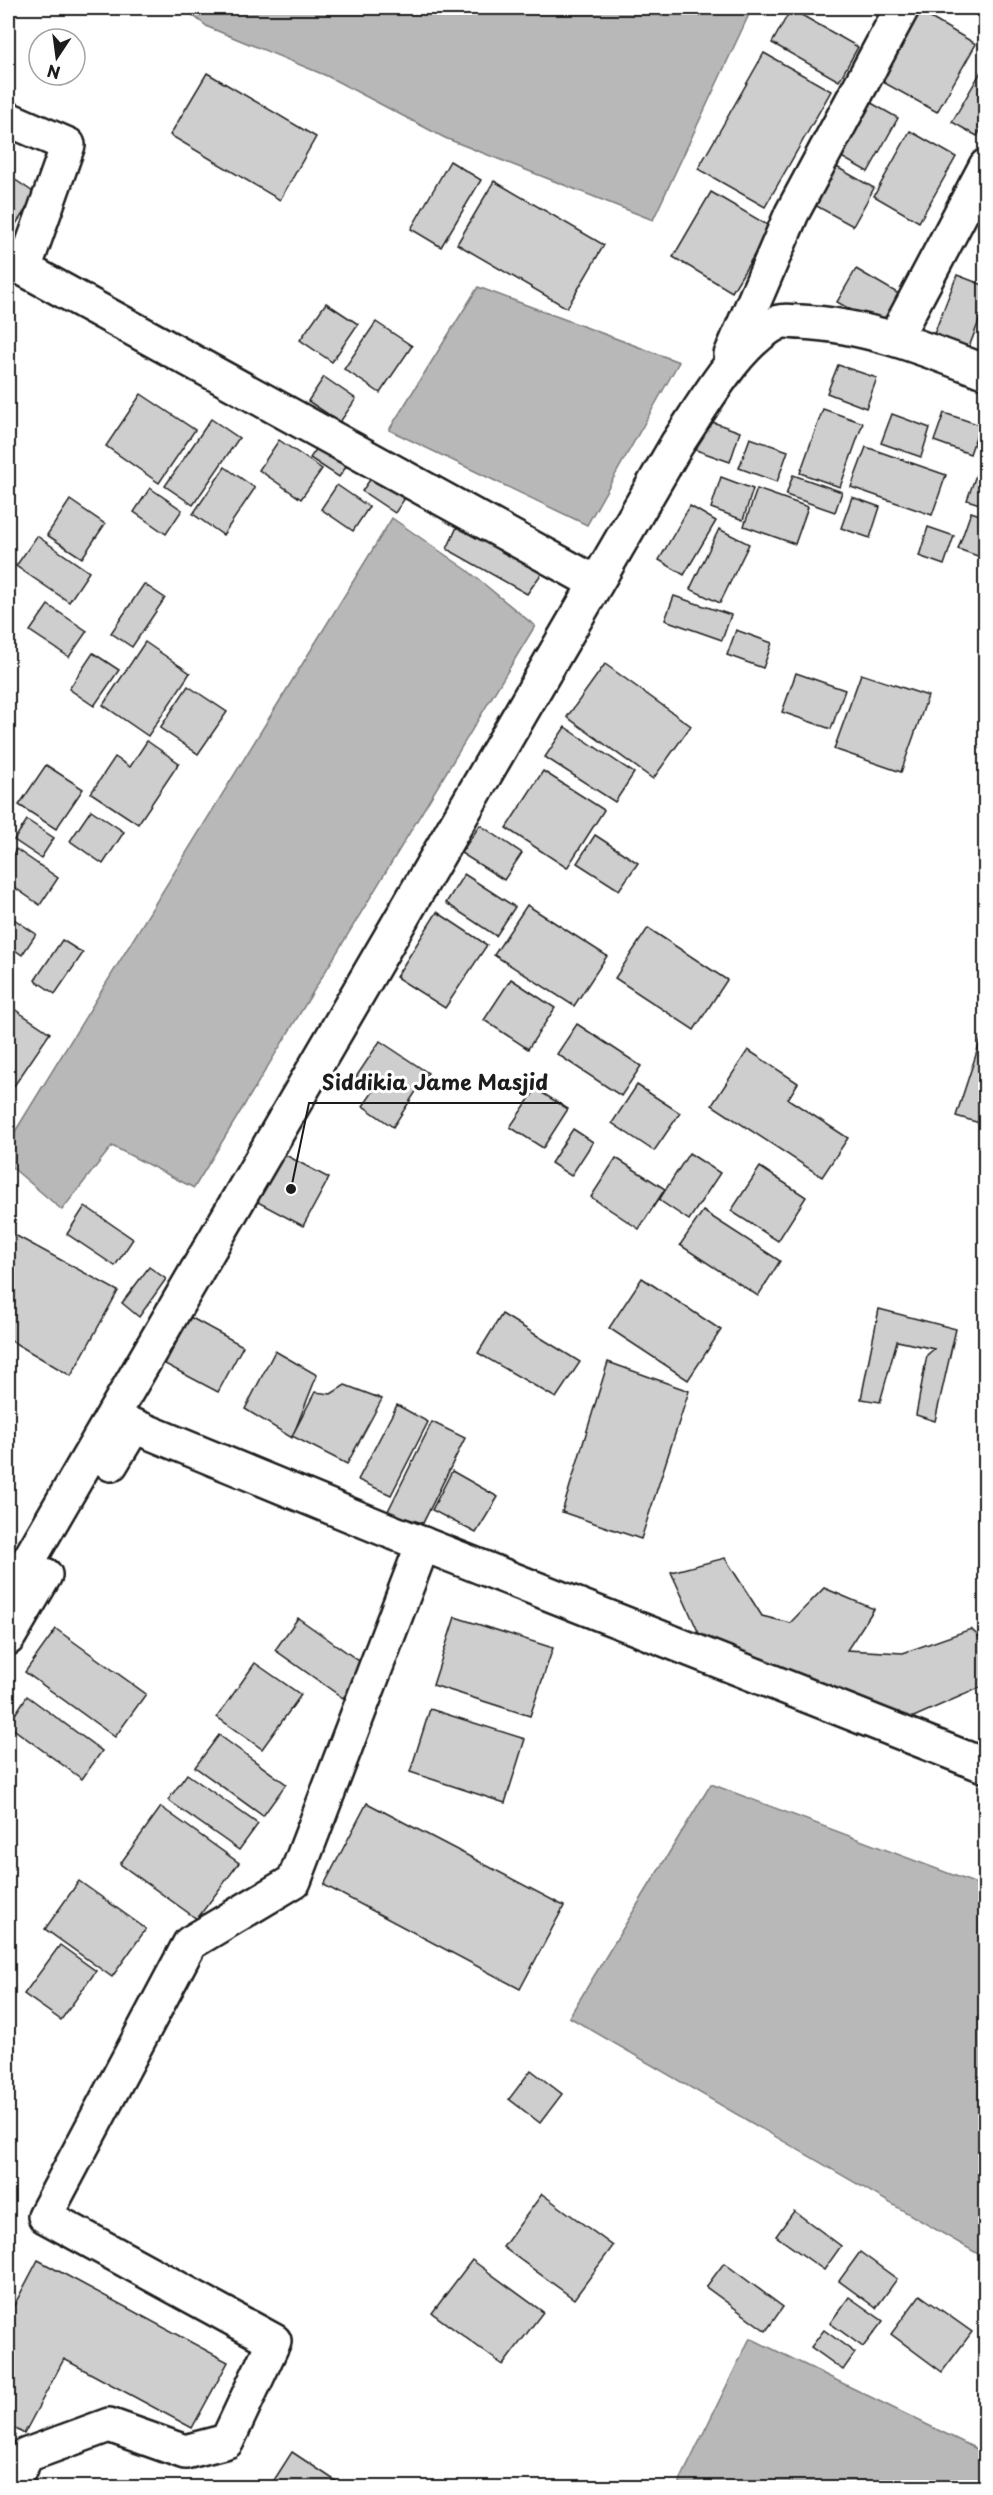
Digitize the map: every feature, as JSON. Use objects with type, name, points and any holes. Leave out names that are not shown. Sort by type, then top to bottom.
[{"type":"street","points":[[722,376],[792,213],[902,8]]},
{"type":"street","points":[[8,119],[68,145],[24,269],[596,583]]},
{"type":"street","points":[[895,338],[986,166]]},
{"type":"street","points":[[8,1596],[677,444],[722,376],[754,338],[781,321],[816,323],[895,338],[986,372]]},
{"type":"street","points":[[8,1638],[134,1426],[423,1545],[986,1766]]},
{"type":"street","points":[[10,2487],[27,2455],[109,2425],[185,2452],[227,2441],[274,2341],[45,2216],[190,1943],[294,1881],[423,1545]]},
{"type":"shaded area","points":[[183,8],[752,8],[653,220],[445,138],[327,76],[208,27]]},
{"type":"shaded area","points":[[478,287],[679,362],[587,525],[389,430]]},
{"type":"shaded area","points":[[392,518],[467,570],[535,626],[194,1188],[112,1146],[62,1210],[8,1164],[8,1143]]},
{"type":"shaded area","points":[[711,1784],[985,1887],[985,2258],[569,2017]]},
{"type":"shaded area","points":[[750,2338],[985,2453],[985,2465],[974,2487],[677,2487]]},
{"type":"building","points":[[791,9],[858,47],[839,81],[772,43]]},
{"type":"building","points":[[920,12],[976,44],[937,112],[881,81]]},
{"type":"building","points":[[764,53],[831,91],[765,207],[698,169]]},
{"type":"building","points":[[986,63],[986,120],[977,136],[952,122]]},
{"type":"building","points":[[207,73],[316,137],[280,200],[170,135]]},
{"type":"building","points":[[866,100],[898,118],[868,172],[836,154]]},
{"type":"building","points":[[910,131],[956,157],[919,222],[874,196]]},
{"type":"building","points":[[450,161],[481,180],[441,247],[411,229]]},
{"type":"building","points":[[833,165],[874,188],[853,226],[811,203]]},
{"type":"building","points":[[8,175],[36,194],[12,230],[8,227]]},
{"type":"building","points":[[494,181],[604,245],[567,308],[457,244]]},
{"type":"building","points":[[711,192],[771,227],[732,292],[673,257]]},
{"type":"building","points":[[856,269],[899,294],[880,326],[837,302]]},
{"type":"building","points":[[957,275],[986,286],[986,303],[969,347],[934,334]]},
{"type":"building","points":[[326,303],[358,324],[332,362],[300,340]]},
{"type":"building","points":[[376,322],[412,346],[380,393],[344,369]]},
{"type":"building","points":[[838,365],[877,378],[866,408],[827,393]]},
{"type":"building","points":[[324,377],[356,399],[340,422],[308,401]]},
{"type":"building","points":[[141,394],[195,430],[159,483],[106,446]]},
{"type":"building","points":[[823,409],[863,423],[840,487],[800,473]]},
{"type":"building","points":[[944,413],[980,425],[970,454],[934,441]]},
{"type":"building","points":[[892,414],[930,428],[921,457],[881,443]]},
{"type":"building","points":[[211,419],[239,438],[193,505],[165,486]]},
{"type":"building","points":[[707,420],[740,432],[730,462],[696,450]]},
{"type":"building","points":[[324,438],[353,457],[339,477],[310,458]]},
{"type":"building","points":[[750,438],[788,451],[777,482],[739,468]]},
{"type":"building","points":[[279,440],[322,469],[301,499],[259,470]]},
{"type":"building","points":[[866,447],[946,475],[932,515],[851,487]]},
{"type":"building","points":[[986,447],[986,506],[967,500]]},
{"type":"building","points":[[225,467],[255,488],[223,535],[193,514]]},
{"type":"building","points":[[379,467],[411,489],[395,513],[362,491]]},
{"type":"building","points":[[793,475],[842,492],[835,512],[786,495]]},
{"type":"building","points":[[721,477],[753,489],[743,520],[711,508]]},
{"type":"building","points":[[337,485],[369,507],[353,531],[321,509]]},
{"type":"building","points":[[150,488],[182,510],[166,534],[134,512]]},
{"type":"building","points":[[757,489],[808,507],[795,544],[744,526]]},
{"type":"building","points":[[852,497],[880,507],[870,538],[841,528]]},
{"type":"building","points":[[70,500],[105,524],[82,558],[47,535]]},
{"type":"building","points":[[690,506],[716,521],[684,575],[659,560]]},
{"type":"building","points":[[971,512],[986,517],[986,559],[958,549]]},
{"type":"building","points":[[462,516],[549,563],[527,594],[447,549]]},
{"type":"building","points":[[928,527],[954,536],[944,565],[919,556]]},
{"type":"building","points":[[719,529],[749,544],[720,603],[690,589]]},
{"type":"building","points":[[37,536],[89,572],[69,602],[16,566]]},
{"type":"building","points":[[144,584],[165,598],[132,647],[111,633]]},
{"type":"building","points":[[674,596],[731,615],[722,640],[665,620]]},
{"type":"building","points":[[48,605],[87,631],[69,657],[30,631]]},
{"type":"building","points":[[736,630],[772,643],[763,668],[727,655]]},
{"type":"building","points":[[145,642],[190,673],[148,736],[103,705]]},
{"type":"building","points":[[93,653],[119,670],[94,706],[69,689]]},
{"type":"building","points":[[605,664],[691,726],[653,779],[567,717]]},
{"type":"building","points":[[796,673],[845,690],[831,729],[782,712]]},
{"type":"building","points":[[861,674],[928,696],[901,772],[834,749]]},
{"type":"building","points":[[188,686],[227,712],[198,754],[160,728]]},
{"type":"building","points":[[565,727],[634,773],[615,802],[545,757]]},
{"type":"building","points":[[147,741],[179,763],[138,824],[91,793],[115,757],[130,767]]},
{"type":"building","points":[[46,765],[83,789],[56,829],[19,805]]},
{"type":"building","points":[[543,771],[604,810],[567,868],[506,828]]},
{"type":"building","points":[[91,810],[124,832],[103,864],[70,841]]},
{"type":"building","points":[[27,820],[54,838],[41,858],[14,840]]},
{"type":"building","points":[[480,825],[522,853],[504,880],[461,853]]},
{"type":"building","points":[[595,835],[638,863],[619,890],[577,863]]},
{"type":"building","points":[[16,849],[58,878],[40,905],[8,883],[8,862]]},
{"type":"building","points":[[464,874],[515,907],[496,936],[446,903]]},
{"type":"building","points":[[527,905],[607,956],[574,1006],[494,955]]},
{"type":"building","points":[[437,912],[487,945],[445,1008],[396,977]]},
{"type":"building","points":[[8,915],[36,934],[22,955],[8,945]]},
{"type":"building","points":[[648,928],[727,980],[694,1030],[615,978]]},
{"type":"building","points":[[62,940],[83,953],[55,994],[35,980]]},
{"type":"building","points":[[511,979],[555,1008],[528,1049],[484,1020]]},
{"type":"building","points":[[8,1005],[50,1033],[12,1089],[8,1086]]},
{"type":"building","points":[[577,1024],[641,1066],[621,1096],[557,1054]]},
{"type":"building","points":[[986,1024],[986,1125],[956,1116]]},
{"type":"building","points":[[380,1041],[428,1073],[393,1127],[363,1106],[375,1089],[356,1077]]},
{"type":"building","points":[[748,1050],[798,1083],[788,1099],[848,1138],[822,1177],[712,1105]]},
{"type":"building","points":[[637,1085],[680,1113],[654,1151],[612,1123]]},
{"type":"building","points":[[536,1089],[568,1109],[543,1148],[510,1127]]},
{"type":"building","points":[[573,1129],[593,1142],[571,1176],[551,1163]]},
{"type":"building","points":[[278,1151],[329,1178],[303,1226],[252,1199]]},
{"type":"building","points":[[689,1153],[720,1173],[689,1220],[659,1200]]},
{"type":"building","points":[[616,1158],[665,1189],[639,1229],[591,1197]]},
{"type":"building","points":[[760,1167],[806,1197],[778,1241],[731,1211]]},
{"type":"building","points":[[85,1206],[133,1239],[115,1266],[67,1234]]},
{"type":"building","points":[[703,1211],[780,1261],[758,1296],[680,1245]]},
{"type":"building","points":[[13,1234],[118,1291],[71,1376],[8,1339],[8,1244]]},
{"type":"building","points":[[149,1267],[166,1279],[139,1317],[122,1303]]},
{"type":"building","points":[[642,1278],[721,1330],[688,1380],[609,1328]]},
{"type":"building","points":[[879,1309],[956,1329],[935,1421],[916,1415],[927,1355],[934,1349],[897,1341],[880,1402],[861,1399]]},
{"type":"building","points":[[502,1314],[580,1362],[556,1398],[478,1353]]},
{"type":"building","points":[[190,1317],[243,1346],[218,1392],[165,1364]]},
{"type":"building","points":[[275,1351],[317,1375],[292,1438],[245,1409]]},
{"type":"building","points":[[608,1362],[689,1391],[641,1539],[562,1512]]},
{"type":"building","points":[[345,1385],[382,1399],[347,1464],[292,1436],[315,1392],[331,1394]]},
{"type":"building","points":[[397,1405],[428,1422],[391,1495],[358,1480]]},
{"type":"building","points":[[432,1422],[465,1438],[423,1523],[387,1513]]},
{"type":"building","points":[[452,1471],[498,1497],[476,1533],[432,1510]]},
{"type":"building","points":[[725,1558],[762,1616],[790,1623],[824,1588],[874,1609],[847,1650],[903,1653],[971,1629],[986,1643],[986,1685],[909,1719],[702,1640],[671,1572]]},
{"type":"building","points":[[455,1617],[553,1648],[530,1716],[433,1685]]},
{"type":"building","points":[[298,1618],[366,1666],[343,1698],[275,1650]]},
{"type":"building","points":[[56,1629],[146,1694],[115,1737],[25,1672]]},
{"type":"building","points":[[255,1663],[301,1695],[262,1749],[217,1717]]},
{"type":"building","points":[[27,1696],[102,1751],[82,1779],[8,1725]]},
{"type":"building","points":[[430,1709],[525,1739],[505,1803],[410,1772]]},
{"type":"building","points":[[219,1735],[286,1784],[263,1816],[195,1767]]},
{"type":"building","points":[[187,1774],[258,1824],[239,1850],[168,1800]]},
{"type":"building","points":[[367,1803],[564,1906],[520,1989],[324,1885]]},
{"type":"building","points":[[161,1807],[239,1863],[197,1919],[120,1864]]},
{"type":"building","points":[[79,1881],[146,1929],[112,1977],[45,1929]]},
{"type":"building","points":[[60,1945],[96,1971],[61,2020],[24,1994]]},
{"type":"building","points":[[531,2070],[562,2094],[540,2123],[509,2099]]},
{"type":"building","points":[[542,2194],[613,2246],[574,2299],[503,2247]]},
{"type":"building","points":[[794,2211],[841,2246],[824,2270],[776,2236]]},
{"type":"building","points":[[860,2252],[897,2279],[876,2308],[839,2281]]},
{"type":"building","points":[[38,2260],[228,2362],[192,2428],[64,2359],[24,2434],[8,2424],[8,2317]]},
{"type":"building","points":[[472,2260],[543,2312],[503,2365],[432,2313]]},
{"type":"building","points":[[724,2263],[783,2307],[766,2331],[706,2287]]},
{"type":"building","points":[[920,2295],[972,2332],[942,2372],[891,2334]]},
{"type":"building","points":[[849,2297],[883,2321],[863,2347],[830,2323]]},
{"type":"building","points":[[824,2330],[855,2353],[843,2370],[811,2347]]},
{"type":"building","points":[[292,2452],[342,2485],[340,2488],[269,2488]]},
{"type":"place","name":"Siddikia Jame Masjid","points":[[291,1189]]}]
